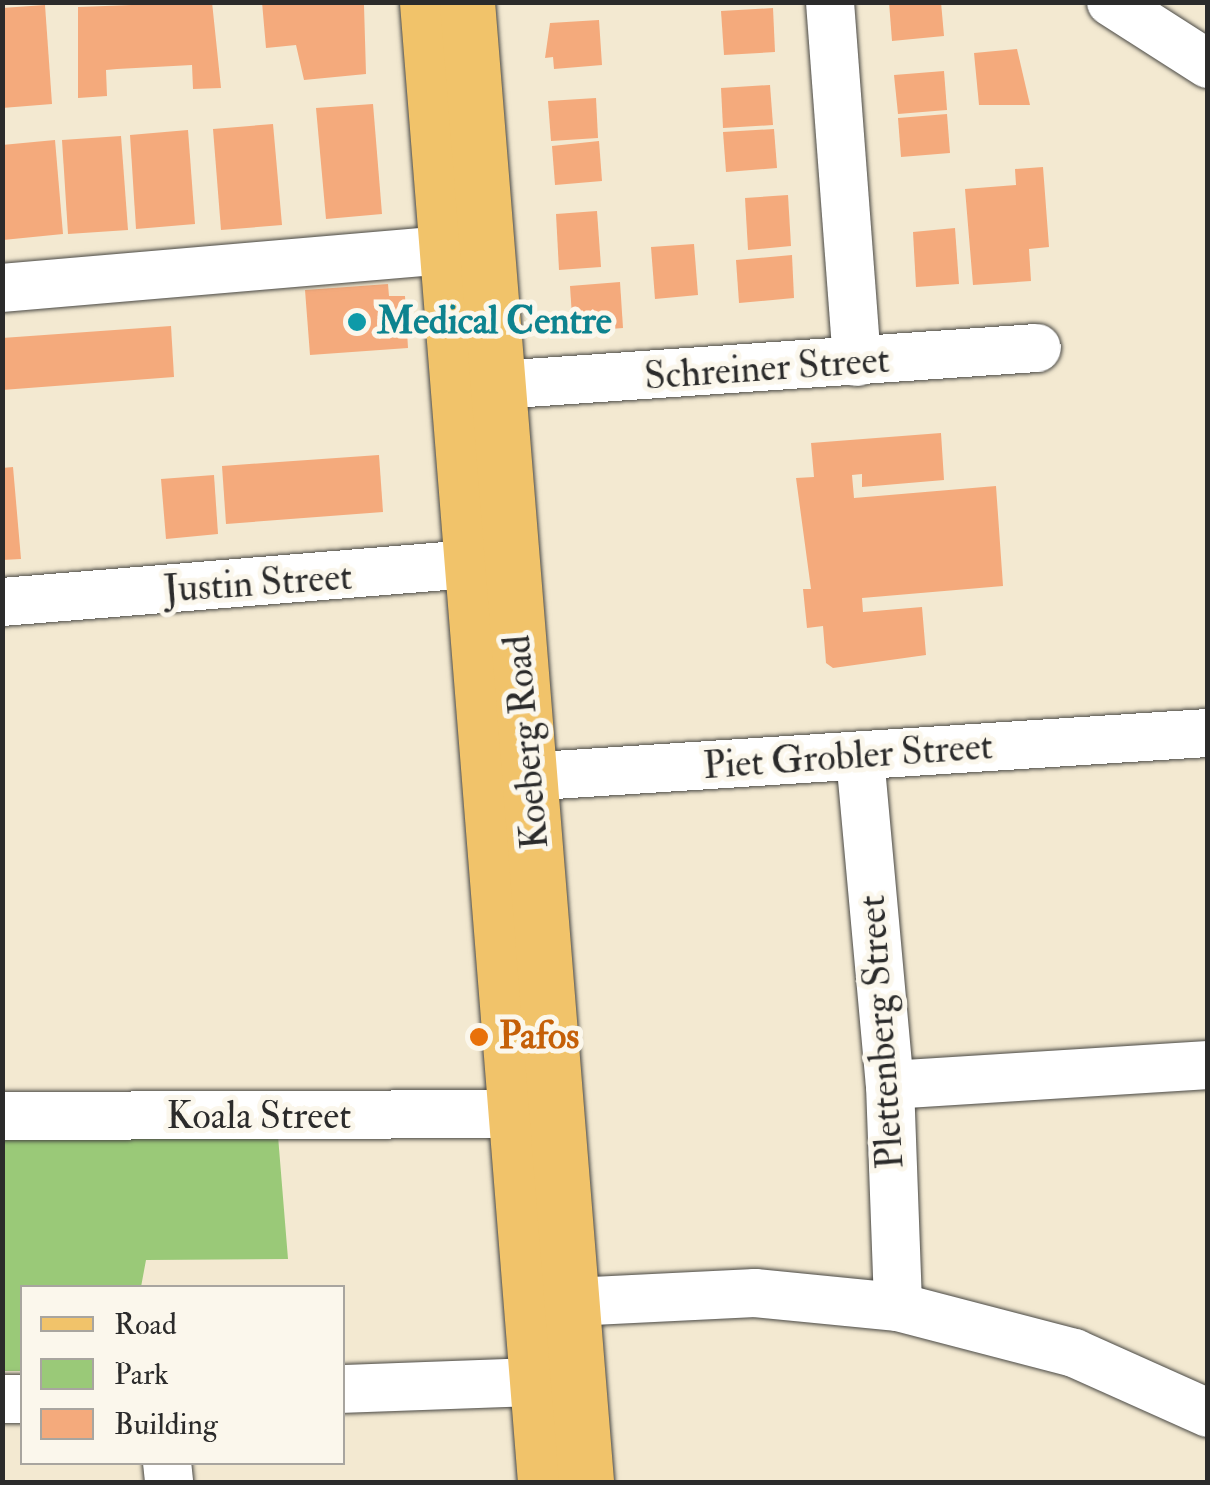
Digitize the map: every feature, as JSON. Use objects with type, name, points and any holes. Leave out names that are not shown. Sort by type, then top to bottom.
[{"type":"main road","name":"Koeberg Road","points":[[427,2],[446,250],[492,563],[509,778],[572,1302],[586,1482]]},
{"type":"main road","name":"Koeberg Road","points":[[467,2],[498,385],[492,563]]},
{"type":"main road","name":"Koeberg Road","points":[[509,778],[515,1114],[545,1482]]},
{"type":"street","points":[[830,2],[857,362]]},
{"type":"street","points":[[1112,2],[1208,64]]},
{"type":"street","points":[[2,288],[446,250]]},
{"type":"street","name":"Schreiner Street","points":[[498,385],[1036,348]]},
{"type":"street","name":"Justin Street","points":[[2,602],[492,563]]},
{"type":"street","name":"Piet Grobler Street","points":[[509,778],[1208,733]]},
{"type":"street","name":"Plettenberg Street","points":[[860,757],[890,1086],[898,1308]]},
{"type":"street","points":[[890,1086],[1208,1065]]},
{"type":"street","name":"Koala Street","points":[[2,1116],[515,1114]]},
{"type":"street","points":[[572,1302],[755,1293],[898,1308],[1074,1353],[1208,1413]]},
{"type":"street","points":[[345,1389],[537,1382]]},
{"type":"green space","points":[[278,1136],[288,1259],[146,1260],[141,1285],[20,1285],[20,1371],[3,1371],[2,1139]]},
{"type":"building","points":[[212,2],[221,88],[193,89],[192,65],[117,69],[106,70],[107,96],[78,98],[78,7]]},
{"type":"building","points":[[262,2],[364,5],[366,74],[304,80],[296,45],[266,48]]},
{"type":"building","points":[[889,2],[941,2],[944,36],[892,41]]},
{"type":"building","points":[[45,5],[52,104],[2,108],[2,8]]},
{"type":"building","points":[[773,8],[775,52],[724,55],[721,11]]},
{"type":"building","points":[[599,20],[602,65],[554,69],[553,57],[545,58],[550,23]]},
{"type":"building","points":[[1017,49],[1030,105],[979,105],[974,53]]},
{"type":"building","points":[[944,71],[947,110],[898,114],[894,75]]},
{"type":"building","points":[[770,85],[773,125],[723,128],[721,88]]},
{"type":"building","points":[[596,98],[598,138],[551,141],[548,101]]},
{"type":"building","points":[[373,104],[382,214],[326,219],[316,108]]},
{"type":"building","points":[[947,114],[950,153],[901,157],[898,118]]},
{"type":"building","points":[[273,124],[282,225],[221,230],[213,129]]},
{"type":"building","points":[[774,129],[777,168],[726,172],[723,132]]},
{"type":"building","points":[[188,130],[195,224],[136,229],[130,135]]},
{"type":"building","points":[[121,136],[128,230],[68,234],[62,140]]},
{"type":"building","points":[[55,140],[63,234],[3,240],[2,145]]},
{"type":"building","points":[[599,141],[602,181],[555,185],[552,146]]},
{"type":"building","points":[[1043,167],[1049,247],[1029,249],[1031,281],[973,285],[965,189],[1016,185],[1015,169]]},
{"type":"building","points":[[788,195],[791,246],[748,250],[745,198]]},
{"type":"building","points":[[597,211],[601,267],[559,270],[556,214]]},
{"type":"building","points":[[955,228],[959,284],[916,287],[913,232]]},
{"type":"building","points":[[694,244],[698,295],[655,299],[651,247]]},
{"type":"building","points":[[792,255],[794,298],[739,303],[736,260]]},
{"type":"building","points":[[620,282],[623,328],[573,332],[570,286]]},
{"type":"building","name":"Medical Centre","points":[[388,284],[389,296],[405,296],[408,348],[310,355],[305,290]]},
{"type":"building","points":[[171,326],[174,377],[2,390],[2,338]]},
{"type":"building","points":[[941,433],[944,480],[862,487],[862,474],[852,475],[854,498],[996,486],[1003,586],[862,598],[863,612],[922,607],[926,655],[833,668],[826,663],[823,626],[807,628],[803,589],[811,589],[796,478],[814,477],[811,443]]},
{"type":"building","points":[[379,455],[383,512],[226,524],[222,466]]},
{"type":"building","points":[[13,467],[21,559],[2,560],[2,468]]},
{"type":"building","points":[[214,475],[218,534],[166,539],[161,479]]},
{"type":"place","name":"Medical Centre","points":[[357,322]]},
{"type":"place","name":"Pafos","points":[[479,1037]]}]
